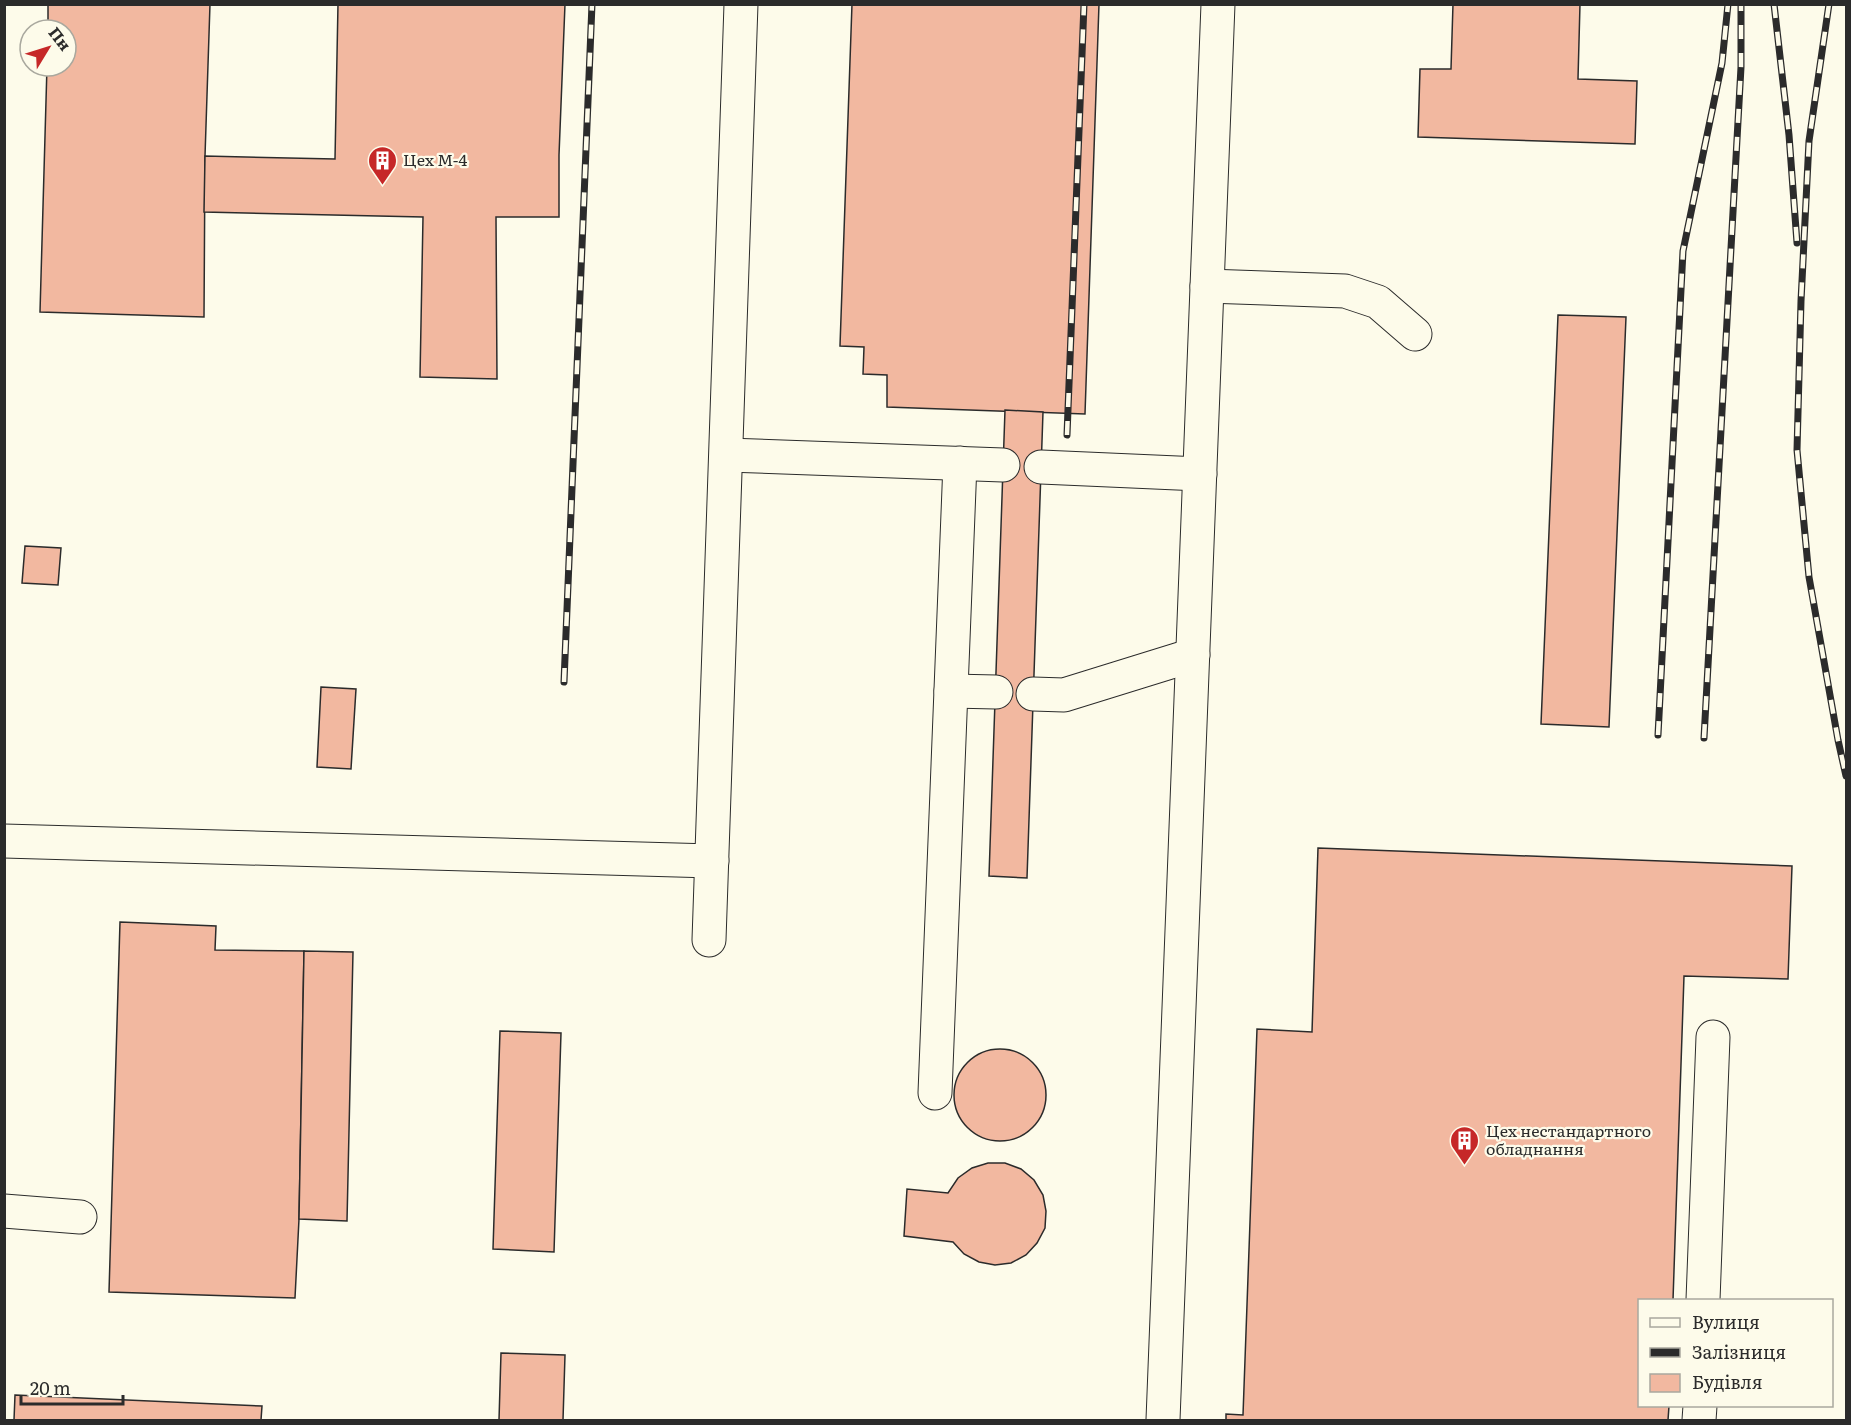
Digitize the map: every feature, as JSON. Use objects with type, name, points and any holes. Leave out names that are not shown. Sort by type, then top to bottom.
[{"type":"lane","points":[[709,940],[741,4]]},
{"type":"lane","points":[[1163,1420],[1218,4]]},
{"type":"lane","points":[[1207,286],[1345,291],[1378,302],[1414,334]]},
{"type":"lane","points":[[727,455],[1003,465]]},
{"type":"lane","points":[[935,1093],[960,463]]},
{"type":"lane","points":[[1041,466],[1200,474]]},
{"type":"lane","points":[[1033,694],[1064,695],[1193,655]]},
{"type":"lane","points":[[951,691],[996,692]]},
{"type":"lane","points":[[4,841],[712,861]]},
{"type":"lane","points":[[1703,1299],[1713,1037]]},
{"type":"lane","points":[[4,1211],[80,1217]]},
{"type":"building","points":[[48,4],[210,4],[205,156],[204,317],[40,312],[47,78],[78,78],[78,18],[48,18]]},
{"type":"building","name":"Цех М-4","points":[[338,4],[565,4],[559,217],[496,217],[497,379],[420,377],[423,217],[204,212],[205,156],[335,159]]},
{"type":"building","points":[[852,4],[1099,4],[1085,414],[887,407],[887,375],[863,374],[864,347],[840,346]]},
{"type":"building","points":[[1453,4],[1580,4],[1578,79],[1637,81],[1635,144],[1418,137],[1420,69],[1451,69]]},
{"type":"building","points":[[1558,315],[1626,317],[1609,727],[1541,724]]},
{"type":"building","points":[[1005,410],[1043,412],[1027,878],[989,876]]},
{"type":"building","points":[[25,546],[61,548],[58,585],[22,583]]},
{"type":"building","points":[[321,687],[356,689],[351,769],[317,767]]},
{"type":"building","name":"Цех нестандартного обладнання","points":[[1318,848],[1792,866],[1788,979],[1684,976],[1673,1299],[1638,1299],[1638,1407],[1669,1407],[1668,1420],[1226,1420],[1226,1414],[1243,1415],[1257,1029],[1312,1032]]},
{"type":"building","points":[[120,922],[216,926],[215,950],[304,951],[299,1219],[295,1298],[109,1292]]},
{"type":"building","points":[[304,951],[353,952],[347,1221],[299,1219]]},
{"type":"building","points":[[500,1031],[561,1033],[554,1252],[493,1249]]},
{"type":"building","points":[[1000,1049],[1018,1052],[1033,1062],[1043,1077],[1046,1095],[1043,1113],[1033,1128],[1018,1138],[1000,1141],[982,1138],[967,1128],[957,1113],[954,1095],[957,1077],[967,1062],[982,1052]]},
{"type":"building","points":[[988,1163],[1005,1163],[1021,1169],[1034,1180],[1043,1195],[1046,1211],[1045,1228],[1037,1243],[1026,1255],[1011,1263],[995,1265],[979,1262],[964,1254],[953,1242],[904,1236],[907,1189],[948,1193],[958,1178],[972,1168]]},
{"type":"building","points":[[501,1353],[565,1355],[563,1420],[499,1420]]},
{"type":"building","points":[[15,1395],[262,1406],[261,1420],[14,1420]]},
{"type":"railway","points":[[564,682],[592,4]]},
{"type":"railway","points":[[1067,435],[1084,4]]},
{"type":"railway","points":[[1658,735],[1683,251],[1722,63],[1728,4]]},
{"type":"railway","points":[[1704,738],[1741,67],[1741,4]]},
{"type":"railway","points":[[1774,4],[1789,135],[1797,243]]},
{"type":"railway","points":[[1829,4],[1809,141],[1797,450],[1809,577],[1846,776]]},
{"type":"place","name":"Цех М-4","points":[[382,186]]},
{"type":"place","name":"Цех нестандартного обладнання","points":[[1465,1166]]}]
